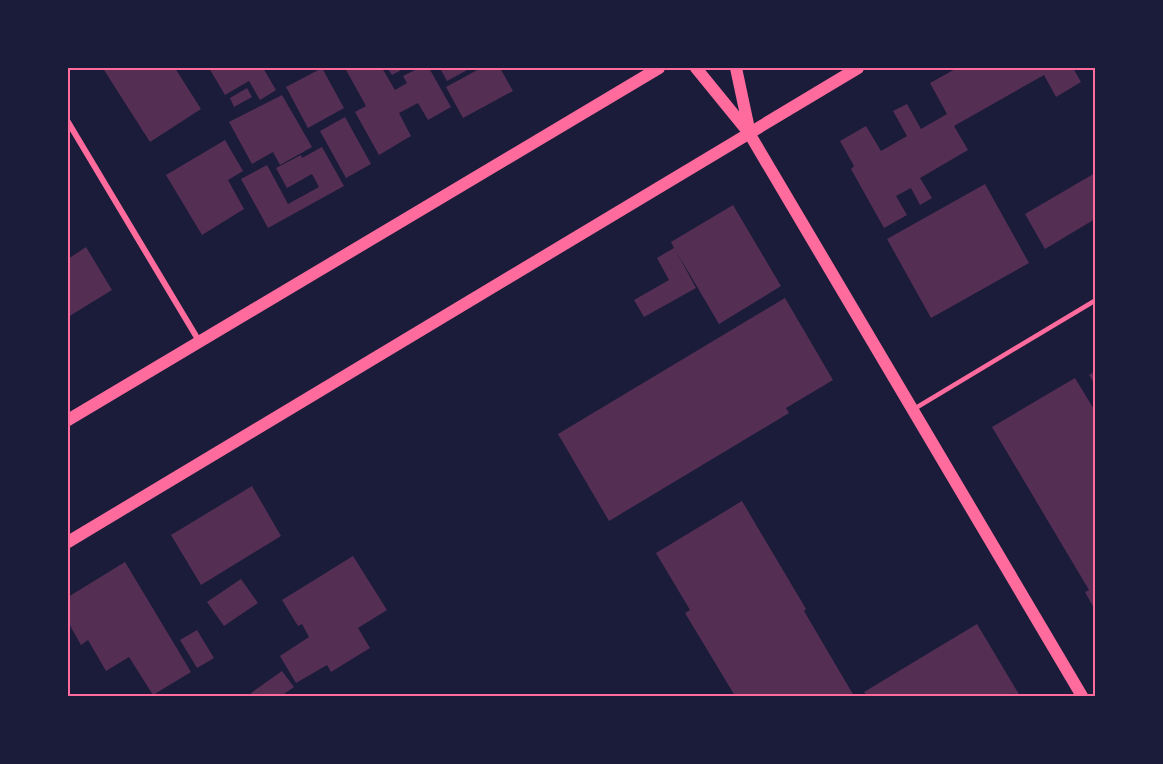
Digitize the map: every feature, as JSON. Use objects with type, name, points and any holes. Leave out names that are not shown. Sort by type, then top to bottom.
[{"type":"main road","points":[[68,420],[659,68]]},
{"type":"main road","points":[[696,68],[749,133],[1082,696]]},
{"type":"main road","points":[[736,68],[749,133]]},
{"type":"main road","points":[[68,542],[858,68]]},
{"type":"street","points":[[68,122],[199,342]]},
{"type":"lane","points":[[914,409],[1095,300]]},
{"type":"building","points":[[108,68],[175,68],[201,109],[150,142],[104,70]]},
{"type":"building","points":[[209,68],[263,68],[276,90],[260,100],[249,81],[225,95]]},
{"type":"building","points":[[322,68],[344,108],[308,128],[286,87]]},
{"type":"building","points":[[345,68],[382,68],[395,90],[407,83],[403,76],[419,68],[429,68],[451,107],[428,120],[418,103],[399,113],[411,136],[379,155],[355,112],[366,106]]},
{"type":"building","points":[[387,68],[405,68],[392,75]]},
{"type":"building","points":[[440,68],[471,68],[447,81]]},
{"type":"building","points":[[481,68],[500,68],[513,91],[463,118],[446,87]]},
{"type":"building","points":[[957,68],[1073,68],[1081,82],[1056,97],[1044,75],[954,126],[968,150],[920,178],[932,198],[920,205],[911,188],[896,196],[907,215],[884,228],[851,169],[854,166],[840,141],[866,126],[881,151],[907,136],[893,111],[907,104],[921,129],[947,114],[930,83]]},
{"type":"building","points":[[247,88],[252,97],[234,107],[230,98]]},
{"type":"building","points":[[282,95],[312,147],[280,165],[273,152],[252,164],[229,122]]},
{"type":"building","points":[[345,117],[371,164],[346,178],[320,131]]},
{"type":"building","points":[[225,140],[243,171],[228,180],[244,209],[202,235],[166,175]]},
{"type":"building","points":[[322,147],[344,186],[268,228],[241,179],[267,165],[288,204],[319,187],[312,174],[287,188],[276,168]]},
{"type":"building","points":[[1095,173],[1095,219],[1045,249],[1025,214]]},
{"type":"building","points":[[985,184],[1029,263],[931,318],[887,239]]},
{"type":"building","points":[[733,205],[781,286],[719,324],[676,251],[696,288],[644,317],[634,300],[669,280],[657,258],[674,248],[671,242]]},
{"type":"building","points":[[86,247],[112,290],[68,317],[68,259]]},
{"type":"building","points":[[785,298],[833,380],[786,408],[789,413],[609,521],[558,434]]},
{"type":"building","points":[[1095,371],[1095,385],[1089,375]]},
{"type":"building","points":[[1075,378],[1095,411],[1095,610],[1085,592],[1089,590],[992,427]]},
{"type":"building","points":[[252,486],[281,536],[201,585],[171,535]]},
{"type":"building","points":[[742,501],[854,696],[735,696],[685,613],[690,610],[656,553]]},
{"type":"building","points":[[353,556],[387,610],[358,628],[370,648],[331,672],[327,665],[296,683],[280,656],[309,637],[302,624],[298,626],[282,600]]},
{"type":"building","points":[[125,562],[191,672],[153,695],[129,657],[106,671],[88,640],[81,645],[68,622],[68,597]]},
{"type":"building","points":[[241,579],[258,603],[224,626],[207,602]]},
{"type":"building","points":[[977,624],[1020,696],[867,696],[864,692]]},
{"type":"building","points":[[197,630],[214,658],[197,668],[180,640]]},
{"type":"building","points":[[282,671],[294,687],[281,696],[254,696],[251,693]]}]
